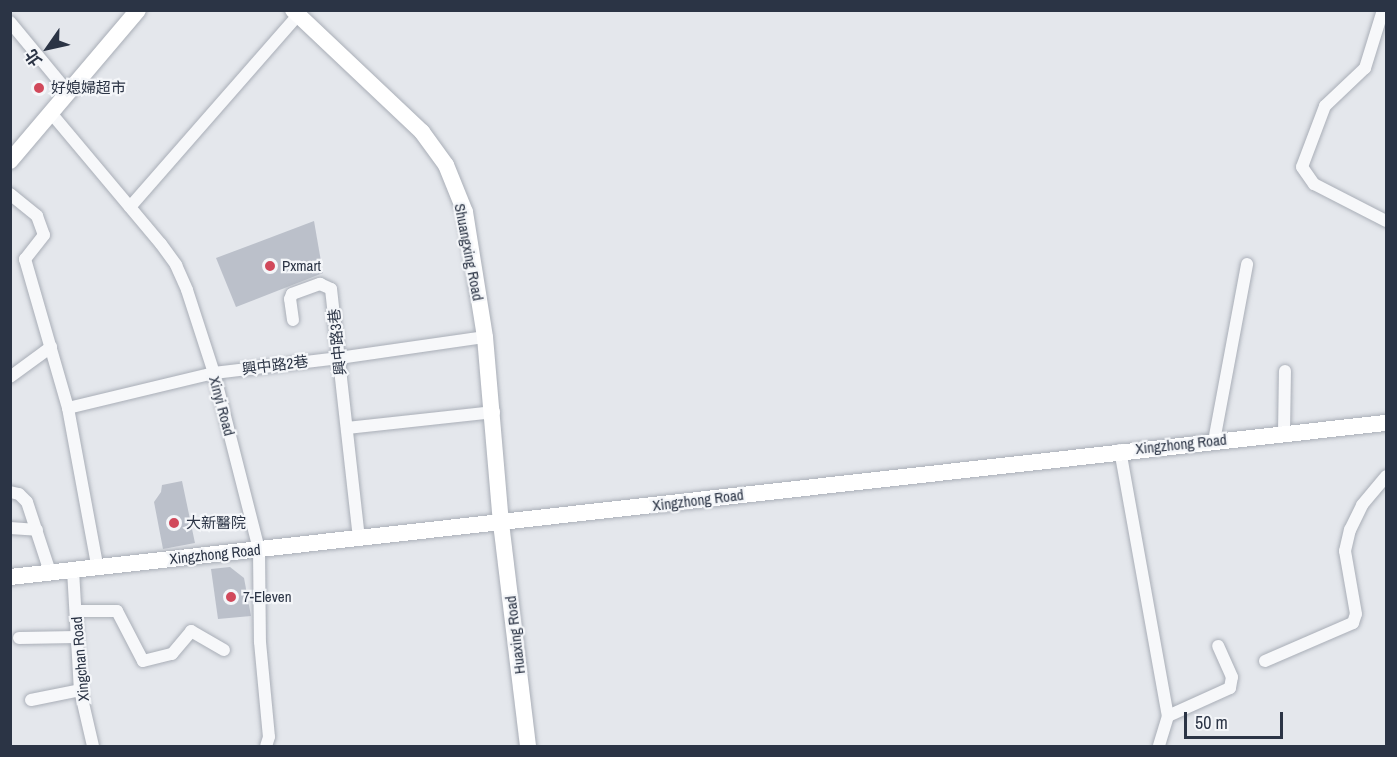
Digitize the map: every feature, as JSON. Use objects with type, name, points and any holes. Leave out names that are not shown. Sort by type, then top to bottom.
[{"type":"main road","points":[[13,154],[51,113],[132,13]]},
{"type":"main road","name":"Shuangxing Road","points":[[295,13],[422,132],[446,165],[465,212],[485,337],[494,412],[501,523]]},
{"type":"main road","name":"Xingzhong Road","points":[[10,577],[97,565],[259,550],[359,537],[501,523],[1120,450],[1386,423]]},
{"type":"main road","name":"Huaxing Road","points":[[501,523],[528,747]]},
{"type":"street","points":[[1383,10],[1365,68],[1325,106],[1302,167],[1314,184],[1386,221]]},
{"type":"street","points":[[130,207],[295,13]]},
{"type":"street","points":[[10,22],[68,92]]},
{"type":"street","name":"Xinyi Road","points":[[51,113],[176,265],[214,373],[259,550],[260,642],[269,737],[266,747]]},
{"type":"street","points":[[10,194],[37,216],[44,236],[25,259],[68,408],[97,565]]},
{"type":"street","points":[[1214,441],[1247,264]]},
{"type":"street","name":"興中路3巷","points":[[293,320],[290,299],[292,294],[320,284],[331,289],[359,537]]},
{"type":"street","name":"興中路2巷","points":[[68,408],[214,373],[485,337]]},
{"type":"street","points":[[10,377],[51,347]]},
{"type":"street","points":[[1284,433],[1286,371]]},
{"type":"street","points":[[347,428],[494,412]]},
{"type":"street","points":[[1120,450],[1168,716],[1159,747]]},
{"type":"street","points":[[1265,661],[1344,629],[1353,623],[1356,614],[1345,551],[1350,530],[1362,505],[1386,476]]},
{"type":"street","points":[[10,492],[19,494],[27,502],[50,572]]},
{"type":"street","points":[[10,528],[37,530]]},
{"type":"street","name":"Xingchan Road","points":[[73,570],[80,690],[93,747]]},
{"type":"street","points":[[76,611],[117,611],[143,661],[172,654],[191,631],[224,650]]},
{"type":"street","points":[[19,638],[77,637]]},
{"type":"street","points":[[1168,716],[1230,688],[1232,677],[1218,646]]},
{"type":"street","points":[[31,700],[80,690]]},
{"type":"building","name":"Pxmart","points":[[314,221],[323,273],[236,307],[216,258]]},
{"type":"building","name":"大新醫院","points":[[182,481],[195,543],[163,549],[154,502],[161,492],[162,485]]},
{"type":"building","name":"7-Eleven","points":[[230,567],[244,578],[251,616],[218,619],[211,569]]},
{"type":"place","name":"好媳婦超市","points":[[39,88]]},
{"type":"place","name":"Pxmart","points":[[270,266]]},
{"type":"place","name":"大新醫院","points":[[174,523]]},
{"type":"place","name":"7-Eleven","points":[[231,597]]}]
